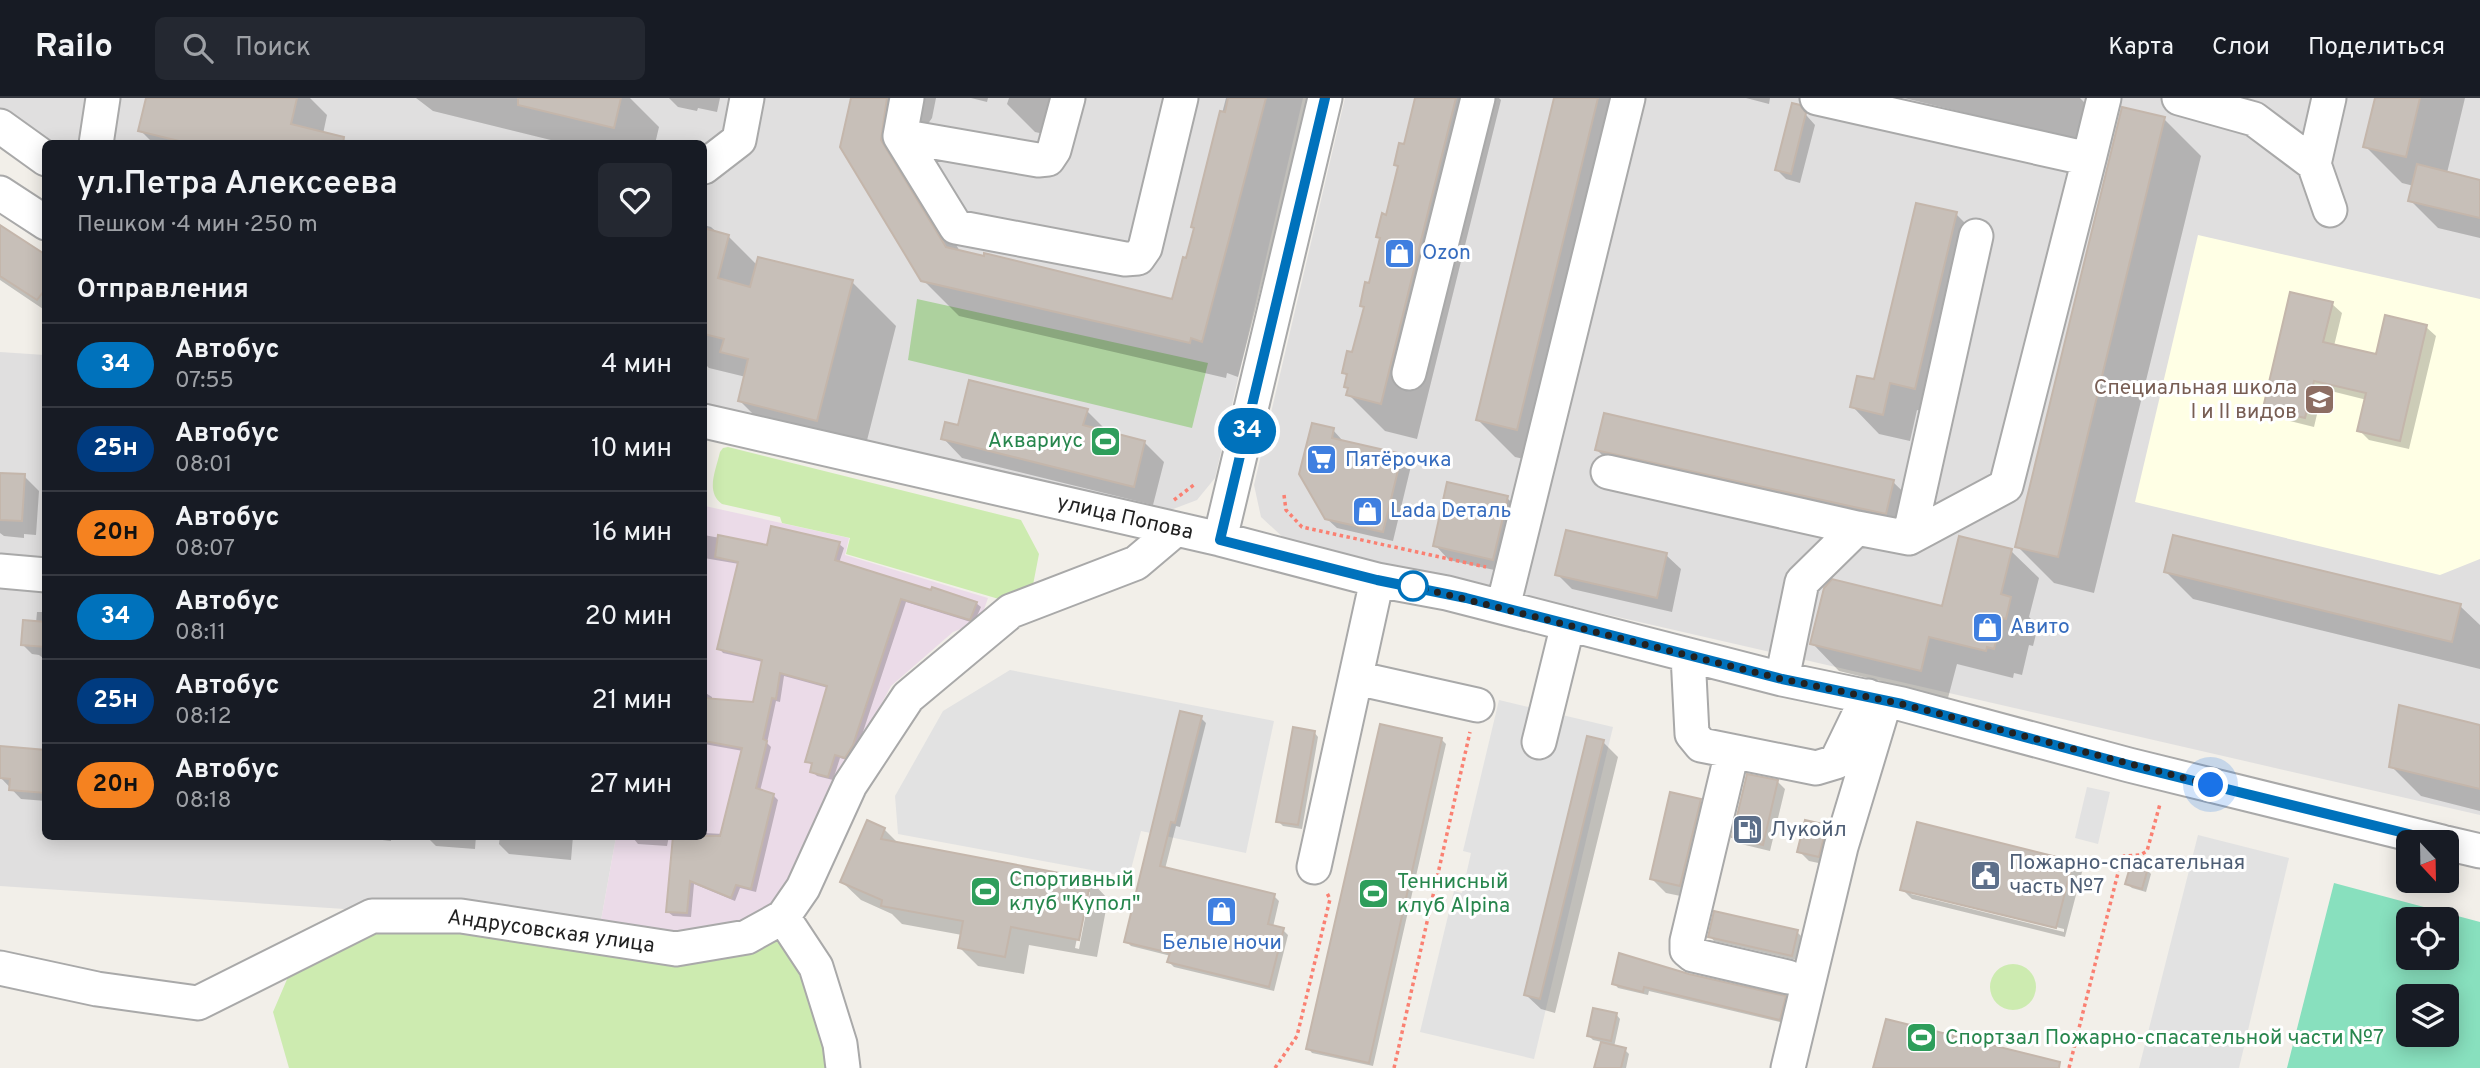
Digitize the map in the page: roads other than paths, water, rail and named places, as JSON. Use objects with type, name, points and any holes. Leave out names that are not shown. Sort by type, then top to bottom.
[{"type":"street","points":[[97,140],[103,98]]},
{"type":"street","points":[[707,165],[739,139],[747,98]]},
{"type":"street","points":[[907,98],[900,136],[956,228],[1125,259],[1138,258],[1145,248],[1181,98]]},
{"type":"street","points":[[900,136],[1038,160],[1048,159],[1054,150],[1068,98]]},
{"type":"street","points":[[1220,540],[1325,98]]},
{"type":"street","points":[[1409,373],[1478,98]]},
{"type":"street","points":[[1503,607],[1628,98]]},
{"type":"street","points":[[1817,98],[2089,159]]},
{"type":"street","points":[[1608,472],[1909,538],[2006,486],[2104,98]]},
{"type":"street","points":[[2179,98],[2254,119],[2314,164]]},
{"type":"street","points":[[2329,98],[2314,164],[2330,210]]},
{"type":"street","points":[[0,126],[42,156]]},
{"type":"street","points":[[0,193],[42,220]]},
{"type":"street","points":[[1909,538],[1976,236]]},
{"type":"street","name":"улица Попова","points":[[707,422],[1220,540],[1377,580],[1447,593],[1782,679],[1877,698],[2129,765],[2396,830]]},
{"type":"street","points":[[1782,679],[1802,582],[1857,528]]},
{"type":"street","points":[[843,1068],[841,1044],[816,967],[783,917],[803,888],[850,785],[908,697],[1012,611],[1136,563],[1175,530]]},
{"type":"street","points":[[0,570],[42,575]]},
{"type":"street","points":[[1314,867],[1377,580]]},
{"type":"street","points":[[1539,742],[1568,624]]},
{"type":"street","points":[[1688,655],[1692,734],[1701,745],[1816,768],[1836,762],[1877,698]]},
{"type":"street","points":[[1356,678],[1477,705]]},
{"type":"street","points":[[1788,1068],[1877,698]]},
{"type":"street","points":[[1732,751],[1687,950],[1693,955],[1788,977]]},
{"type":"street","name":"улица Попова","points":[[2459,846],[2480,851]]},
{"type":"street","name":"Андрусовская улица","points":[[0,968],[97,989],[198,1003],[372,916],[461,916],[676,949],[747,937],[783,917]]},
{"type":"place","name":"Ozon","points":[[1399,253]]},
{"type":"place","name":"Специальная школа I и II видов","points":[[2320,400]]},
{"type":"place","name":"Аквариус","points":[[1106,441]]},
{"type":"place","name":"Пятёрочка","points":[[1322,460]]},
{"type":"place","name":"Lada Dеталь","points":[[1367,511]]},
{"type":"place","name":"Авито","points":[[1987,627]]},
{"type":"place","name":"Лукойл","points":[[1747,830]]},
{"type":"place","name":"Пожарно-спасательная часть №7","points":[[1986,875]]},
{"type":"place","name":"Спортивный клуб \"Купол\"","points":[[986,892]]},
{"type":"place","name":"Теннисный клуб Alpina","points":[[1374,894]]},
{"type":"place","name":"Белые ночи","points":[[1222,911]]},
{"type":"place","name":"Спортзал Пожарно-спасательной части №7","points":[[1922,1038]]}]
